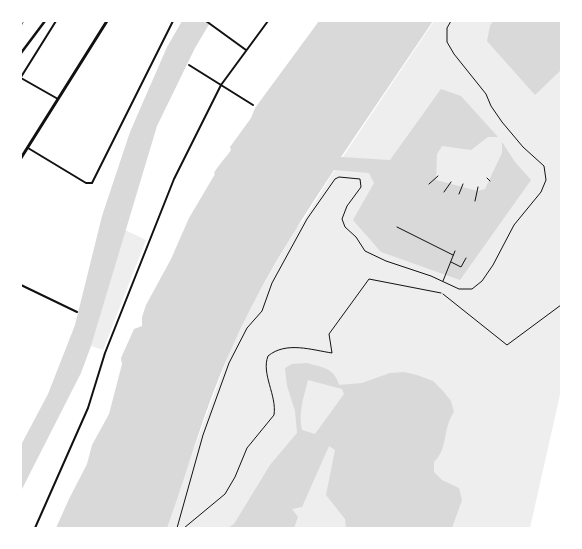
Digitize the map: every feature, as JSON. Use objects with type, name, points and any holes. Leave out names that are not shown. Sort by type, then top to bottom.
[{"type":"main road","points":[[22,156],[107,21]]},
{"type":"street","points":[[21,53],[45,21]]},
{"type":"street","points":[[56,21],[21,78],[58,99]]},
{"type":"street","points":[[28,148],[86,183],[92,183],[173,21]]},
{"type":"street","points":[[206,21],[246,50]]},
{"type":"street","points":[[35,528],[88,408],[105,353],[174,179],[221,85],[268,21]]},
{"type":"street","points":[[189,65],[253,105]]},
{"type":"street","points":[[21,284],[76,312]]},
{"type":"lane","points":[[443,294],[507,345],[561,306]]},
{"type":"path","points":[[177,528],[203,435],[229,364],[247,328],[262,311],[272,283],[307,219],[335,179],[339,177],[360,179],[362,187],[344,213],[342,219],[345,227],[356,237],[365,251],[372,256],[431,276],[458,289],[472,289],[478,285],[492,265],[514,226],[537,198],[546,180],[544,166],[523,147],[491,106],[486,94],[447,42],[447,28],[451,21]]},
{"type":"path","points":[[429,184],[438,176]]},
{"type":"path","points":[[487,178],[490,181]]},
{"type":"path","points":[[444,192],[451,182]]},
{"type":"path","points":[[459,194],[463,184]]},
{"type":"path","points":[[475,201],[478,187]]},
{"type":"path","points":[[397,227],[453,255]]},
{"type":"path","points":[[443,282],[455,251]]},
{"type":"path","points":[[450,262],[461,267],[466,258]]},
{"type":"path","points":[[184,528],[225,494],[235,477],[247,448],[274,414],[273,396],[266,369],[268,356],[277,352],[303,347],[332,353],[329,334],[369,279],[443,294]]},
{"type":"shaded area","points":[[182,21],[211,21],[195,48],[157,126],[91,346],[81,373],[21,491],[21,445],[48,394],[75,325],[102,216],[130,132],[167,47]]},
{"type":"shaded area","points":[[319,21],[433,21],[341,157],[390,160],[441,89],[461,96],[498,137],[488,137],[471,150],[442,146],[437,154],[436,180],[478,191],[485,189],[502,153],[502,142],[515,162],[531,180],[460,280],[381,252],[353,220],[374,183],[369,173],[334,170],[277,260],[240,330],[220,375],[204,418],[167,528],[56,528],[87,464],[92,445],[109,414],[122,364],[121,358],[134,329],[142,326],[142,317],[146,305],[171,259],[189,218],[215,174],[214,173],[231,150],[230,147],[251,118],[255,108]]},
{"type":"shaded area","points":[[434,21],[561,21],[561,390],[530,528],[165,528],[238,329],[296,228],[303,221],[346,152]]},
{"type":"shaded area","points":[[493,21],[561,21],[561,70],[535,95],[487,41],[490,26]]},
{"type":"shaded area","points":[[125,230],[146,240],[103,350],[91,346]]},
{"type":"shaded area","points":[[307,363],[323,367],[331,371],[337,379],[339,385],[362,383],[390,373],[404,372],[433,381],[443,391],[451,401],[454,412],[450,418],[442,450],[434,462],[434,472],[442,480],[459,488],[462,500],[452,528],[346,528],[345,519],[326,495],[335,450],[329,446],[302,507],[292,509],[298,517],[294,528],[228,528],[234,524],[270,465],[297,433],[295,411],[287,386],[285,368],[292,364]],"holes":[[[308,380],[342,389],[344,394],[315,434],[302,430],[301,411]]]},
{"type":"railway","points":[[21,26],[24,21]]}]
